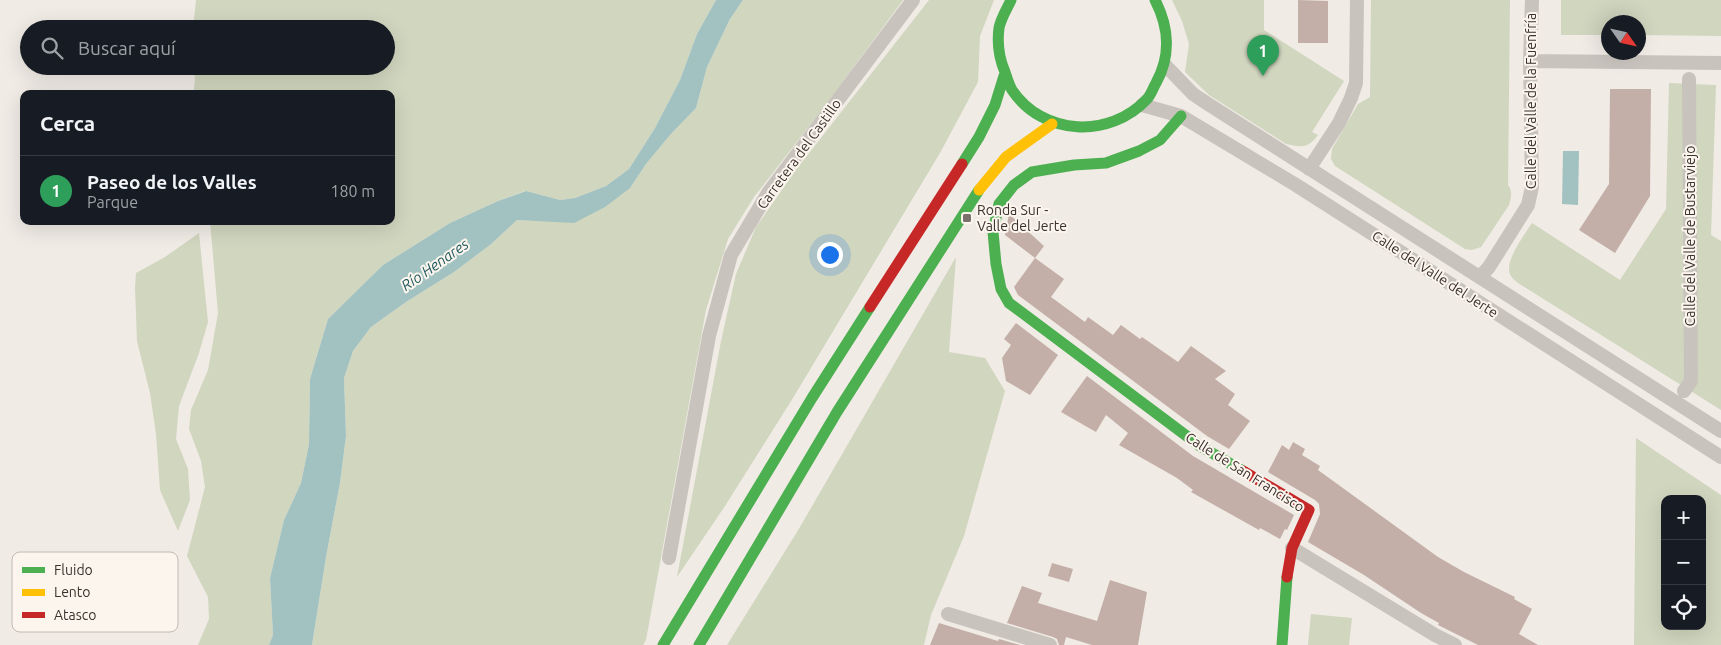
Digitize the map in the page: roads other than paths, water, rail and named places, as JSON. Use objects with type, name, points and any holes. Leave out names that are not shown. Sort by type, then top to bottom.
[{"type":"main road","points":[[1011,0],[1001,20],[998,48],[1004,76],[1012,91],[1023,105],[1037,116],[1052,124],[1076,128],[1100,127],[1115,122],[1130,115],[1152,93],[1160,80],[1165,65],[1168,38],[1162,12],[1155,0]]},
{"type":"main road","points":[[664,645],[812,398],[979,137],[995,105],[1004,76]]},
{"type":"main road","name":"Calle de San Francisco","points":[[1180,116],[1160,140],[1139,151],[1106,163],[1074,164],[1032,172],[1014,185],[999,204],[993,232],[1001,289],[1009,303],[1200,446],[1309,510],[1292,548]]},
{"type":"main road","points":[[699,645],[837,412],[975,194],[1006,157],[1052,124]]},
{"type":"main road","points":[[1282,645],[1287,572],[1292,548]]},
{"type":"street","name":"Carretera del Castillo","points":[[670,558],[709,336],[731,255],[768,193],[913,0]]},
{"type":"street","points":[[1309,168],[1339,123],[1352,98],[1356,83],[1357,0]]},
{"type":"street","name":"Calle del Valle de la Fuenfría","points":[[1480,277],[1489,267],[1528,205],[1532,187],[1530,61],[1532,0]]},
{"type":"street","points":[[1530,61],[1721,63]]},
{"type":"street","name":"Calle del Valle del Jerte","points":[[1165,65],[1186,88],[1208,104],[1721,431]]},
{"type":"street","name":"Calle del Valle de Bustarviejo","points":[[1684,392],[1691,381],[1689,79]]},
{"type":"street","name":"Calle del Valle del Jerte","points":[[1142,105],[1180,116],[1336,210],[1721,457]]},
{"type":"street","points":[[1292,548],[1435,635],[1455,645]]},
{"type":"street","points":[[948,614],[1050,645]]},
{"type":"water","name":"Río Henares","points":[[716,0],[743,0],[730,19],[707,67],[696,108],[646,164],[630,188],[605,207],[574,223],[517,220],[490,245],[454,272],[406,302],[371,327],[353,351],[344,378],[346,436],[340,483],[312,645],[269,645],[273,635],[270,578],[284,520],[301,483],[309,444],[310,379],[328,319],[383,265],[450,223],[498,201],[526,191],[560,200],[575,198],[606,186],[629,169],[655,128],[680,80],[697,34]]},
{"type":"water","points":[[1563,151],[1579,151],[1578,205],[1562,204]]},
{"type":"place","name":"Paseo de los Valles","points":[[1263,76]]},
{"type":"place","name":"Ronda Sur - Valle del Jerte","points":[[967,218]]}]
